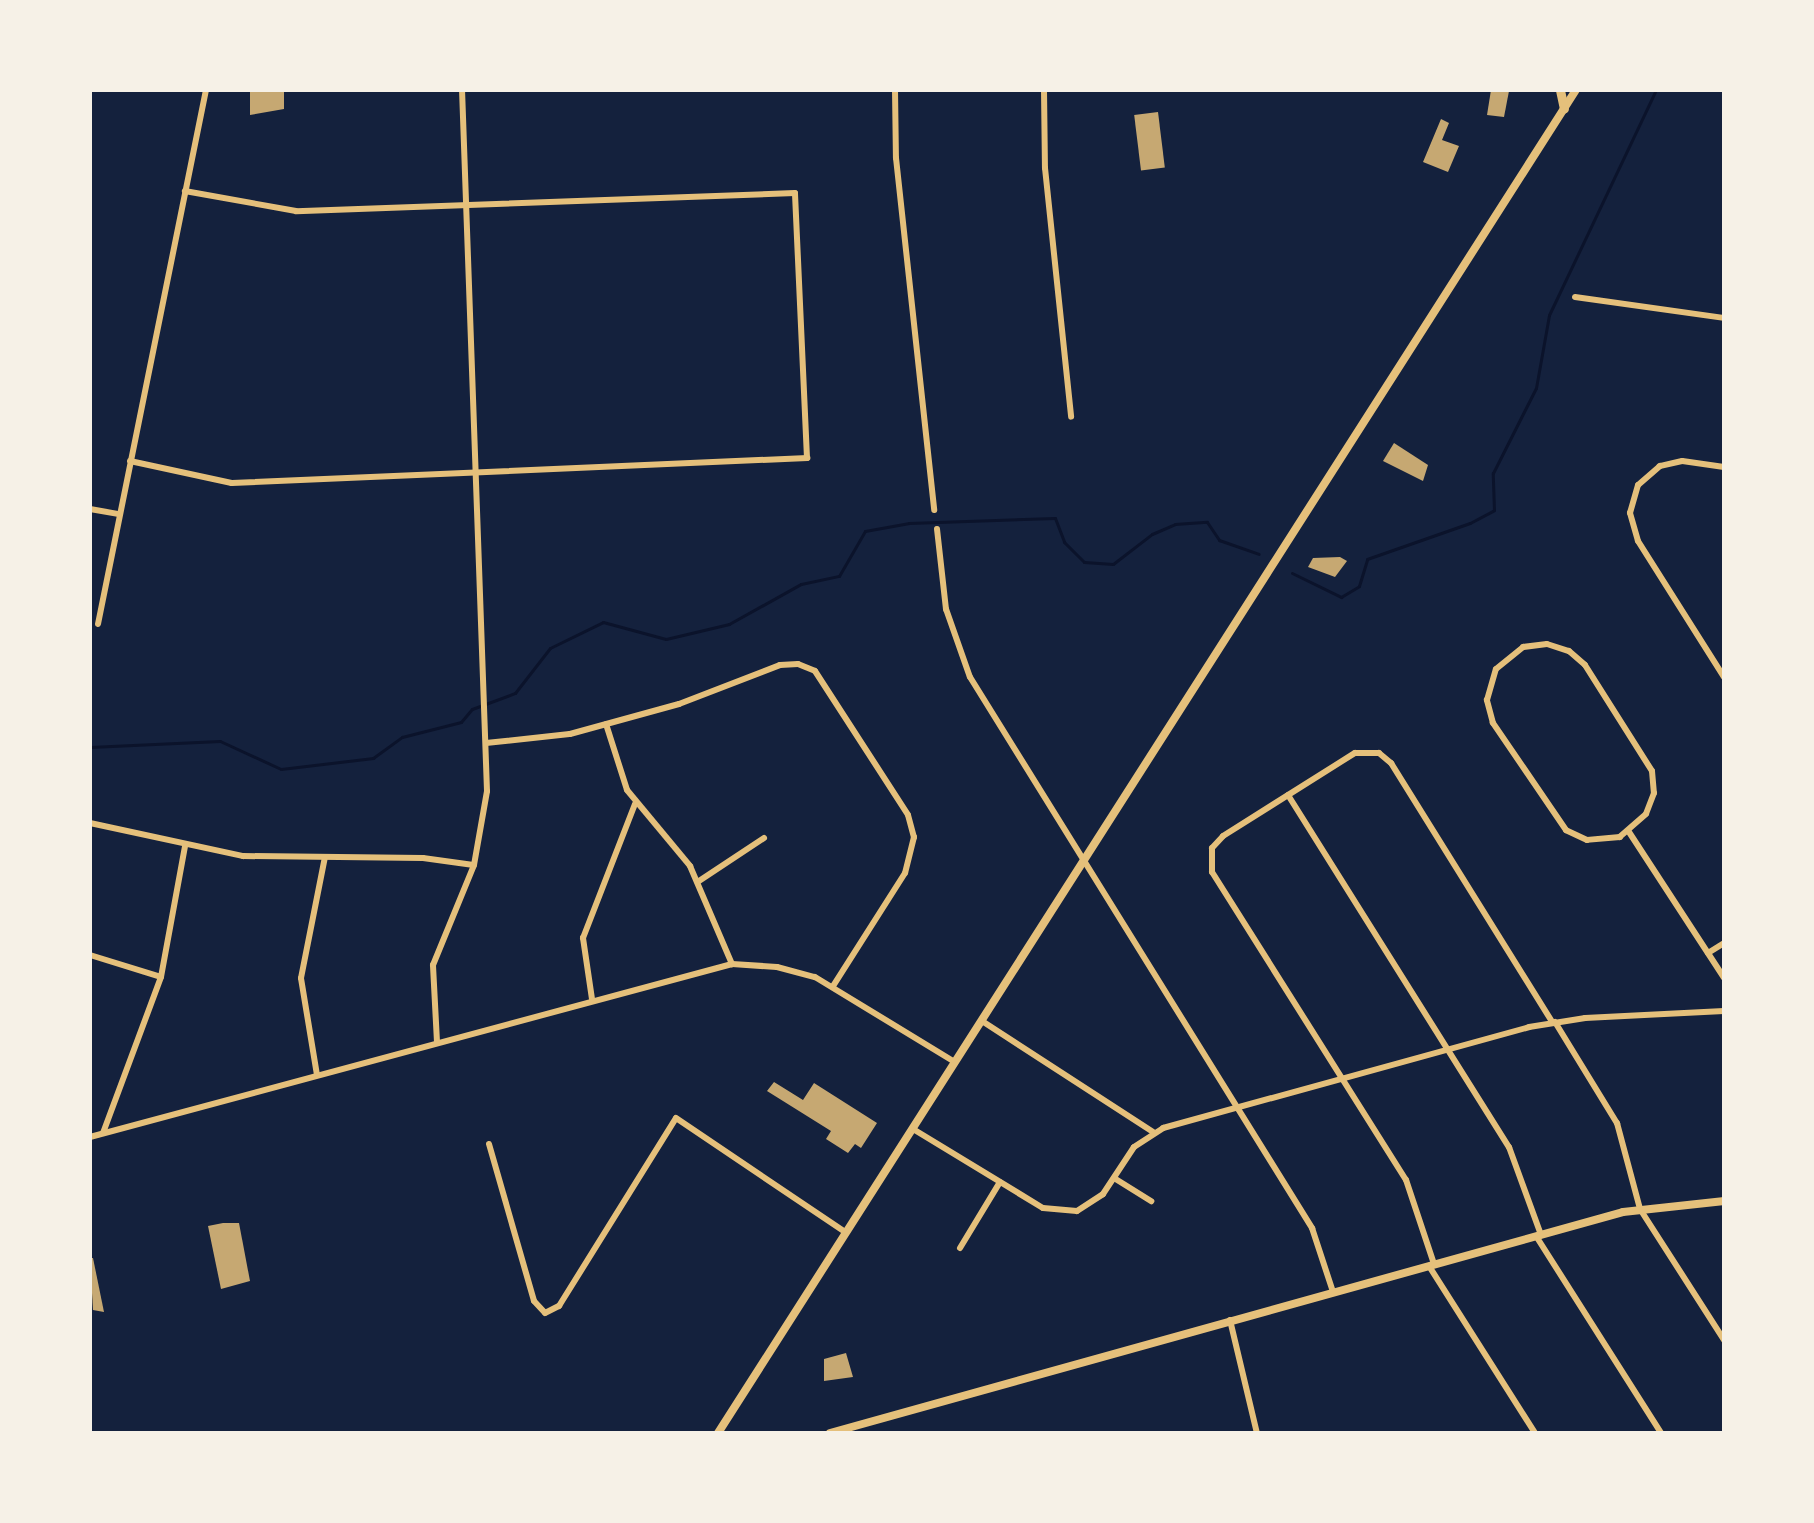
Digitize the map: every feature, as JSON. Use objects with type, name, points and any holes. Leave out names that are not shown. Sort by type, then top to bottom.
[{"type":"main road","points":[[1560,90],[1564,109]]},
{"type":"main road","points":[[718,1433],[1576,90]]},
{"type":"main road","points":[[830,1433],[1640,1209],[1724,1201]]},
{"type":"street","points":[[98,624],[206,90]]},
{"type":"street","points":[[437,1042],[431,1000],[433,965],[474,865],[485,819],[485,698],[462,90]]},
{"type":"street","points":[[1044,90],[1045,168],[1071,417]]},
{"type":"street","points":[[895,91],[896,158],[934,510]]},
{"type":"street","points":[[130,461],[232,483],[807,458],[795,193],[283,211],[185,191]]},
{"type":"street","points":[[1575,297],[1724,318]]},
{"type":"street","points":[[1724,467],[1682,461],[1660,466],[1638,485],[1630,517],[1638,541],[1724,677]]},
{"type":"street","points":[[90,509],[118,514]]},
{"type":"street","points":[[937,529],[952,634],[970,677],[1312,1228],[1333,1292]]},
{"type":"street","points":[[1547,644],[1579,658],[1648,761],[1654,783],[1651,804],[1629,832],[1598,841],[1566,830],[1516,759],[1493,723],[1487,700],[1496,669],[1513,652],[1547,644]]},
{"type":"street","points":[[486,743],[551,738],[691,700],[780,665],[806,666],[821,678],[908,815],[914,837],[905,873],[833,986]]},
{"type":"street","points":[[606,724],[635,804],[699,881],[732,964]]},
{"type":"street","points":[[1535,1433],[1431,1265],[1412,1193],[1212,872],[1215,844],[1355,753],[1371,750],[1387,758],[1554,1022],[1617,1123],[1640,1209],[1724,1340]]},
{"type":"street","points":[[1288,795],[1516,1160],[1538,1236],[1661,1433]]},
{"type":"street","points":[[592,999],[583,966],[583,938],[635,804]]},
{"type":"street","points":[[90,823],[185,846],[243,856],[474,865]]},
{"type":"street","points":[[1629,832],[1724,978]]},
{"type":"street","points":[[699,881],[764,838]]},
{"type":"street","points":[[103,1133],[161,977],[185,846]]},
{"type":"street","points":[[317,1075],[301,978],[325,857]]},
{"type":"street","points":[[1708,953],[1724,943]]},
{"type":"street","points":[[90,955],[161,977]]},
{"type":"street","points":[[90,1137],[592,999],[732,964],[777,967],[833,986],[955,1062]]},
{"type":"street","points":[[913,1129],[1043,1208],[1066,1212],[1095,1202],[1134,1147],[1153,1132],[1554,1022],[1724,1011]]},
{"type":"street","points":[[982,1021],[1153,1132]]},
{"type":"street","points":[[489,1144],[534,1301],[545,1313],[559,1306],[676,1118],[845,1232]]},
{"type":"street","points":[[1114,1178],[1151,1201]]},
{"type":"street","points":[[960,1248],[1000,1182]]},
{"type":"street","points":[[1230,1320],[1257,1433]]},
{"type":"building","points":[[250,90],[284,90],[284,109],[250,115]]},
{"type":"building","points":[[1491,90],[1509,91],[1504,117],[1487,115]]},
{"type":"building","points":[[1158,112],[1165,168],[1141,171],[1134,115]]},
{"type":"building","points":[[1441,119],[1449,123],[1442,140],[1459,146],[1448,172],[1423,162]]},
{"type":"building","points":[[1394,443],[1428,465],[1423,481],[1383,461]]},
{"type":"building","points":[[1340,557],[1347,561],[1335,577],[1308,567],[1313,558]]},
{"type":"building","points":[[774,1082],[803,1100],[814,1083],[877,1123],[861,1148],[855,1144],[848,1153],[826,1139],[831,1131],[767,1091]]},
{"type":"building","points":[[239,1223],[250,1281],[221,1289],[208,1226]]},
{"type":"building","points":[[90,1258],[93,1258],[104,1312],[93,1310]]},
{"type":"building","points":[[846,1353],[853,1377],[824,1381],[824,1359]]},
{"type":"waterway","points":[[1292,573],[1341,597],[1359,586],[1367,559],[1470,523],[1494,510],[1493,473],[1536,388],[1549,315],[1656,90]]},
{"type":"waterway","points":[[90,747],[220,741],[281,769],[373,758],[402,737],[461,722],[472,709],[515,693],[550,648],[603,622],[666,639],[729,624],[801,584],[839,576],[865,531],[909,523],[1055,518],[1064,542],[1084,562],[1113,564],[1152,534],[1175,524],[1207,522],[1219,540],[1259,554]]}]
